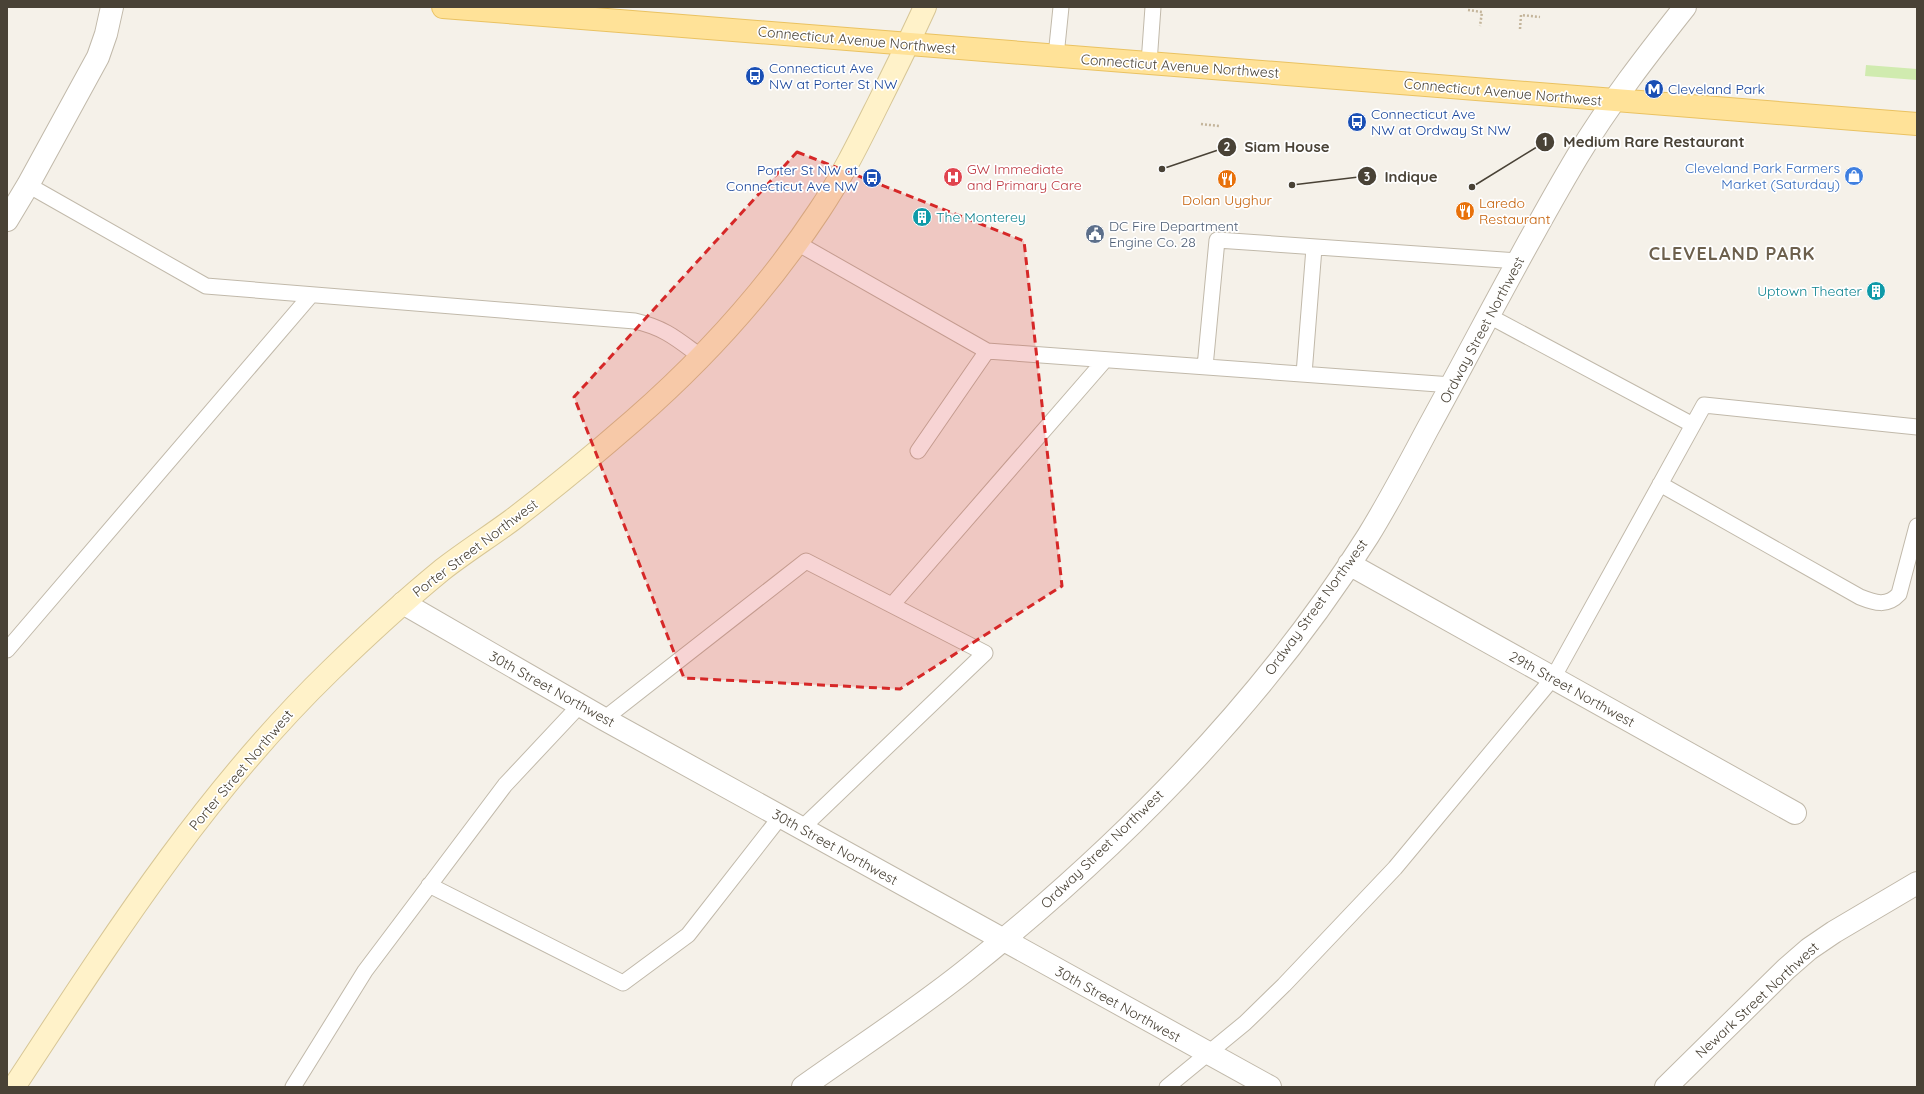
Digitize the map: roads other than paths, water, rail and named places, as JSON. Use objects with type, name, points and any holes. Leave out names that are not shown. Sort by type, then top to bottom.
[{"type":"main road","name":"Connecticut Avenue Northwest","points":[[443,7],[1917,124]]},
{"type":"street","points":[[7,220],[28,185],[98,57],[106,34],[112,7]]},
{"type":"street","name":"Porter Street Northwest","points":[[14,1087],[133,907],[201,815],[257,748],[299,702],[403,603],[453,562],[509,522],[590,458],[637,418],[700,356],[756,296],[797,243],[821,208],[849,161],[908,45],[925,7]]},
{"type":"street","name":"Ordway Street Northwest","points":[[803,1087],[950,983],[1003,941],[1064,887],[1120,835],[1200,752],[1270,670],[1310,619],[1349,564],[1376,522],[1452,385],[1518,261],[1579,154],[1614,100],[1685,7]]},
{"type":"street","name":"29th Street Northwest","points":[[1349,564],[1796,813]]},
{"type":"street","name":"30th Street Northwest","points":[[403,603],[604,719],[781,816],[1003,941],[1270,1087]]},
{"type":"street","name":"Newark Street Northwest","points":[[1666,1087],[1781,974],[1809,949],[1834,932],[1917,883]]},
{"type":"lane","points":[[1056,56],[1061,7]]},
{"type":"lane","points":[[1149,63],[1153,7]]},
{"type":"lane","points":[[28,185],[206,286],[635,322],[652,325],[668,332],[700,356]]},
{"type":"lane","points":[[1205,367],[1217,240],[1314,248],[1518,261]]},
{"type":"lane","points":[[797,243],[987,351],[1452,385]]},
{"type":"lane","points":[[1304,374],[1314,248]]},
{"type":"lane","points":[[7,650],[312,295]]},
{"type":"lane","points":[[1489,316],[1693,425]]},
{"type":"lane","points":[[918,451],[987,351]]},
{"type":"lane","points":[[892,605],[1105,360]]},
{"type":"lane","points":[[1167,1087],[1245,1023],[1284,985],[1395,868],[1552,678],[1704,405],[1917,427]]},
{"type":"lane","points":[[1660,484],[1860,597],[1874,602],[1884,603],[1893,600],[1899,594],[1917,526]]},
{"type":"lane","points":[[604,719],[806,561],[984,653],[802,828]]},
{"type":"lane","points":[[294,1087],[364,971],[505,785],[580,705]]},
{"type":"lane","points":[[429,885],[623,983],[688,936],[781,816]]},
{"type":"place","name":"Connecticut Ave NW at Porter St NW","points":[[755,76]]},
{"type":"place","name":"Cleveland Park","points":[[1654,89]]},
{"type":"place","name":"Connecticut Ave NW at Ordway St NW","points":[[1357,122]]},
{"type":"place","name":"Siam House","points":[[1162,169]]},
{"type":"place","name":"Cleveland Park Farmers Market (Saturday)","points":[[1854,176]]},
{"type":"place","name":"GW Immediate and Primary Care","points":[[953,177]]},
{"type":"place","name":"Porter St NW at Connecticut Ave NW","points":[[872,178]]},
{"type":"place","name":"Dolan Uyghur","points":[[1227,179]]},
{"type":"place","name":"Indique","points":[[1292,185]]},
{"type":"place","name":"Medium Rare Restaurant","points":[[1472,187]]},
{"type":"place","name":"Laredo Restaurant","points":[[1465,211]]},
{"type":"place","name":"The Monterey","points":[[922,217]]},
{"type":"place","name":"DC Fire Department Engine Co. 28","points":[[1095,234]]},
{"type":"place","name":"Uptown Theater","points":[[1876,291]]},
{"type":"district","name":"CLEVELAND PARK","points":[[1732,253]]}]
